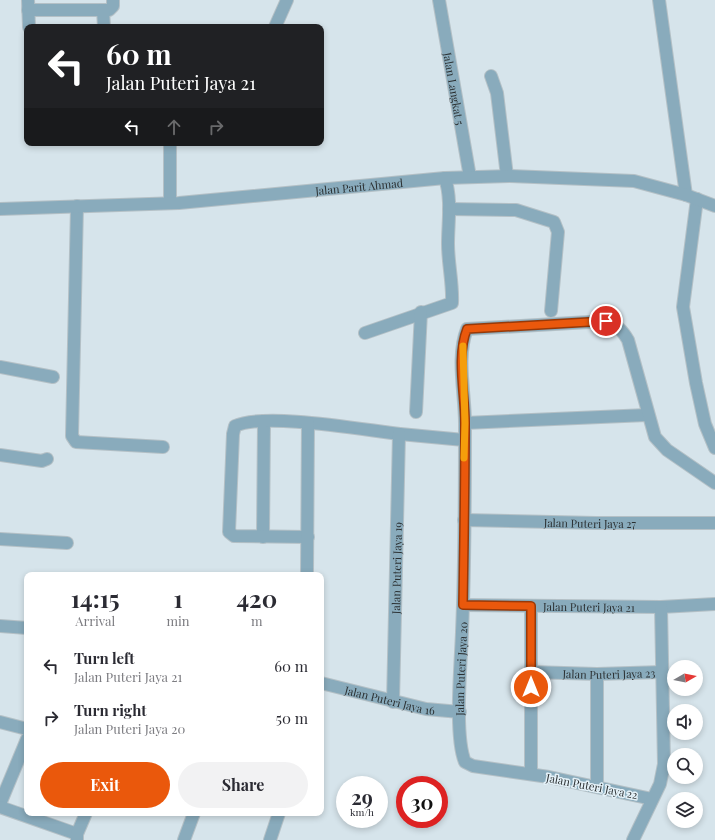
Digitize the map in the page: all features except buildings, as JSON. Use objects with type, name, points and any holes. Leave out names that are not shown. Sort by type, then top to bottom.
[{"type":"street","points":[[29,24],[28,5],[109,10],[113,6],[113,0]]},
{"type":"street","points":[[276,24],[286,0]]},
{"type":"street","name":"Jalan Langkat 5","points":[[439,0],[470,177]]},
{"type":"street","points":[[659,0],[686,195]]},
{"type":"street","points":[[103,10],[104,24]]},
{"type":"street","points":[[492,76],[497,94],[507,176]]},
{"type":"street","points":[[170,146],[170,203]]},
{"type":"street","name":"Jalan Parit Ahmad","points":[[0,209],[78,214],[170,203],[446,182],[470,177],[507,176],[634,181],[686,195],[715,206]]},
{"type":"street","points":[[366,333],[420,312],[452,303],[453,286],[448,245],[449,205],[446,182]]},
{"type":"street","points":[[697,199],[683,307],[696,383],[706,424],[715,448]]},
{"type":"street","points":[[449,205],[516,210],[554,222],[558,232],[551,310]]},
{"type":"street","points":[[78,214],[72,436],[76,442],[163,448]]},
{"type":"street","points":[[416,412],[420,312]]},
{"type":"street","name":"Jalan Puteri Jaya 20","points":[[465,762],[461,754],[460,712],[465,423],[462,354],[464,337],[467,329],[606,321],[620,328],[628,340],[647,415]]},
{"type":"street","points":[[0,367],[53,377]]},
{"type":"street","points":[[465,423],[647,415],[655,437],[667,450],[715,483]]},
{"type":"street","points":[[263,537],[264,421]]},
{"type":"street","points":[[308,537],[234,536],[229,532],[233,434],[235,426],[242,423],[264,421],[308,423],[464,440]]},
{"type":"street","points":[[307,570],[308,423]]},
{"type":"street","name":"Jalan Puteri Jaya 19","points":[[393,702],[399,434]]},
{"type":"street","points":[[0,455],[42,461],[47,458]]},
{"type":"street","name":"Jalan Puteri Jaya 27","points":[[464,520],[596,524],[715,523]]},
{"type":"street","points":[[0,539],[67,543]]},
{"type":"street","name":"Jalan Puteri Jaya 21","points":[[463,605],[661,608],[715,604]]},
{"type":"street","name":"Jalan Puteri Jaya 22","points":[[531,606],[531,774]]},
{"type":"street","points":[[634,840],[652,798],[660,784],[664,764],[664,672],[661,608]]},
{"type":"street","points":[[0,626],[24,628]]},
{"type":"street","name":"Jalan Puteri Jaya 23","points":[[531,672],[597,674],[664,672]]},
{"type":"street","points":[[597,674],[597,786]]},
{"type":"street","name":"Jalan Puteri Jaya 16","points":[[324,687],[426,709],[460,712]]},
{"type":"street","points":[[0,722],[24,728]]},
{"type":"street","points":[[0,804],[24,746]]},
{"type":"street","name":"Jalan Puteri Jaya 22","points":[[465,762],[473,766],[531,774],[652,798]]},
{"type":"street","points":[[0,807],[77,837],[85,816]]},
{"type":"street","points":[[184,840],[193,816]]},
{"type":"street","points":[[270,840],[279,816]]},
{"type":"slow traffic","points":[[463,346],[462,354],[465,423],[464,458]]},
{"type":"route","points":[[531,687],[531,606],[463,605],[465,423],[462,354],[464,337],[467,329],[606,321]]}]
